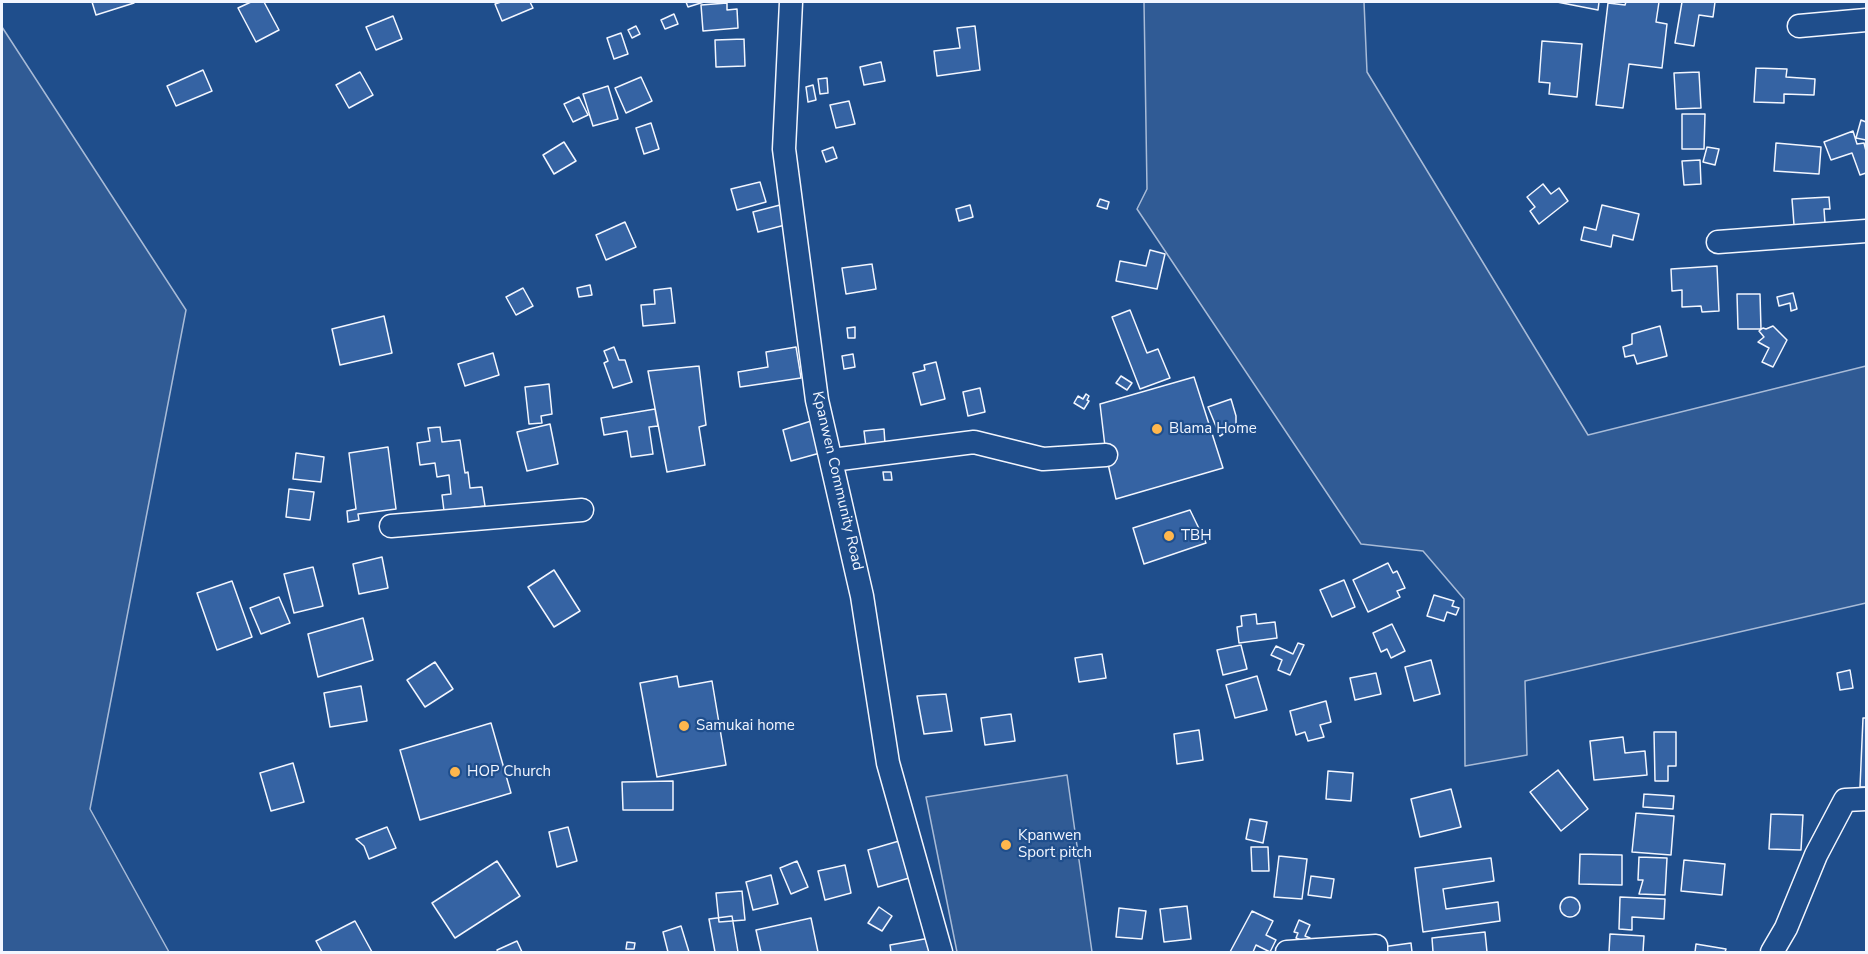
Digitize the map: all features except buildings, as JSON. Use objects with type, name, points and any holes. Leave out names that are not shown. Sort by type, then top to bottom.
[{"type":"street","name":"Kpanwen Community Road","points":[[791,2],[784,149],[817,400],[862,596],[888,763],[941,952]]},
{"type":"street","points":[[1799,26],[1866,20]]},
{"type":"street","points":[[1718,242],[1866,231]]},
{"type":"street","points":[[832,460],[974,442],[1043,459],[1106,455]]},
{"type":"street","points":[[391,526],[582,510]]},
{"type":"street","points":[[1772,952],[1786,928],[1816,855],[1845,800],[1866,799]]},
{"type":"street","points":[[1287,952],[1376,946],[1376,952]]},
{"type":"shaded area","points":[[1144,2],[1364,2],[1367,72],[1588,435],[1866,366],[1866,603],[1525,681],[1527,755],[1465,766],[1464,599],[1423,551],[1361,544],[1137,209],[1147,189]]},
{"type":"shaded area","points":[[2,27],[186,310],[90,809],[169,952],[2,952]]},
{"type":"shaded area","name":"Kpanwen Sport pitch","points":[[1067,775],[1092,952],[957,952],[926,797]]},
{"type":"place","name":"Blama Home","points":[[1157,429]]},
{"type":"place","name":"TBH","points":[[1169,536]]},
{"type":"place","name":"Samukai home","points":[[684,726]]},
{"type":"place","name":"HOP Church","points":[[455,772]]},
{"type":"place","name":"Kpanwen Sport pitch","points":[[1006,845]]}]
